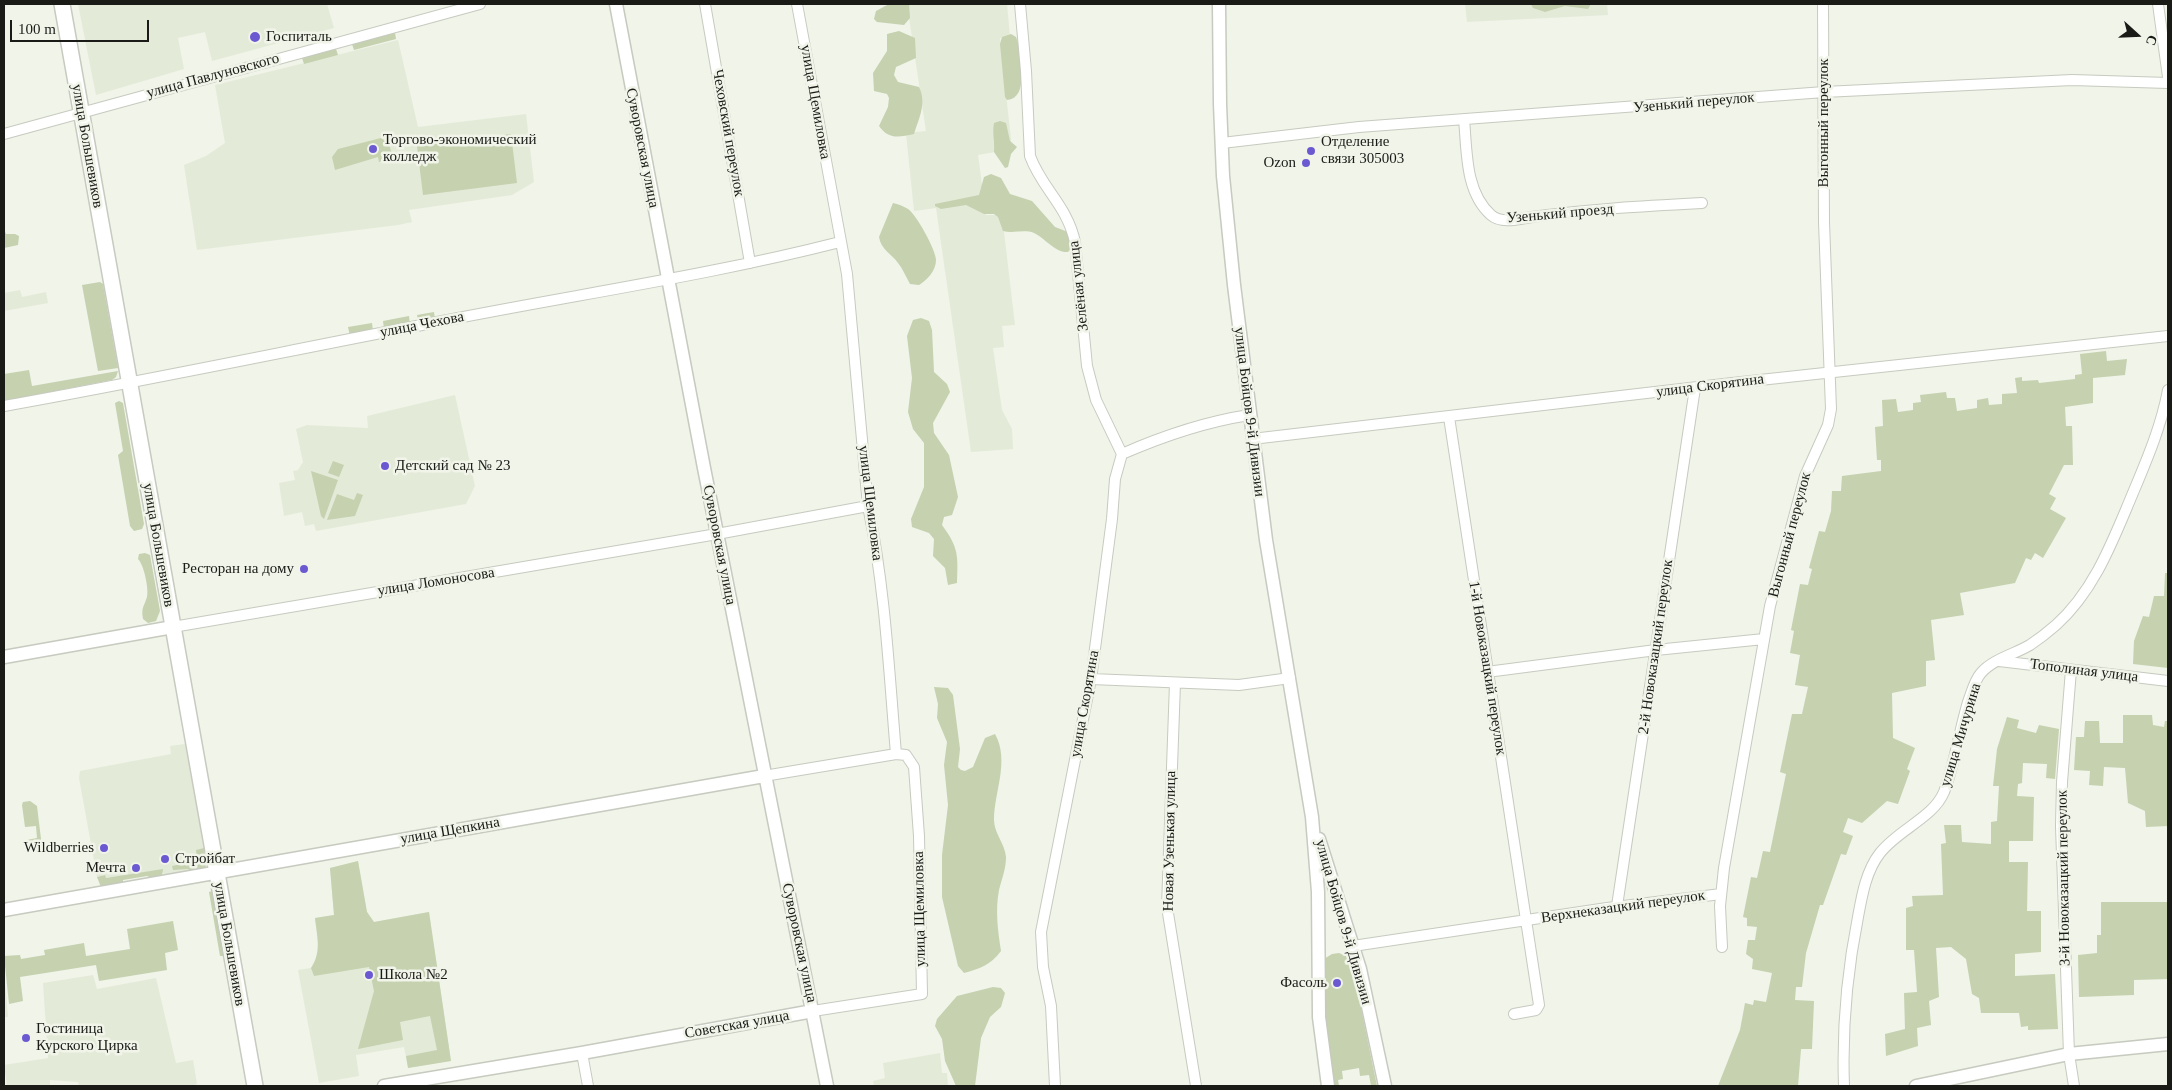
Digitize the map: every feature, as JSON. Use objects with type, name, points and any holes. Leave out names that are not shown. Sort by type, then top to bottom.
[{"type":"main road","name":"улица Большевиков","points":[[62,4],[255,1086]]},
{"type":"street","name":"улица Павлуновского","points":[[4,134],[480,4]]},
{"type":"street","name":"Суворовская улица","points":[[616,4],[764,776],[827,1086]]},
{"type":"street","name":"Чеховский переулок","points":[[705,4],[750,262]]},
{"type":"street","name":"улица Щемиловка","points":[[797,4],[846,274],[868,506],[874,532],[882,596],[896,754],[906,755],[910,758],[914,767],[919,836],[922,994]]},
{"type":"street","name":"Зелёная улица","points":[[1020,4],[1026,70],[1030,156],[1034,169],[1058,202],[1072,228],[1087,366],[1096,400],[1122,454]]},
{"type":"street","name":"улица Бойцов 9-й Дивизии","points":[[1219,4],[1222,143],[1234,285],[1266,540],[1312,817],[1318,892],[1319,1017],[1328,1086]]},
{"type":"street","name":"Выгонный переулок","points":[[1722,947],[1720,894],[1770,606],[1805,476],[1830,418],[1824,222],[1822,4]]},
{"type":"street","points":[[2158,4],[2168,77]]},
{"type":"street","name":"Узенький переулок","points":[[1222,143],[1359,127],[1824,92],[2072,80],[2168,84]]},
{"type":"street","name":"Узенький проезд","points":[[1464,119],[1470,179],[1480,202],[1497,219],[1509,220],[1555,213],[1702,203]]},
{"type":"street","name":"улица Чехова","points":[[4,406],[459,317],[668,280],[840,242]]},
{"type":"street","name":"улица Скорятина","points":[[1252,439],[2168,336]]},
{"type":"street","name":"2-й Новоказацкий переулок","points":[[1617,906],[1694,388]]},
{"type":"street","name":"улица Мичурина","points":[[1844,1086],[1844,1031],[1850,955],[1864,886],[1879,854],[1893,838],[1932,811],[1939,802],[1952,768],[1962,721],[1975,682],[1987,667],[2031,644],[2057,624],[2085,591],[2098,571],[2151,448],[2162,419],[2168,390]]},
{"type":"street","points":[[1122,454],[1177,432],[1225,419],[1249,415]]},
{"type":"street","name":"1-й Новоказацкий переулок","points":[[1449,417],[1526,920]]},
{"type":"street","name":"улица Скорятина","points":[[1055,1086],[1051,1006],[1044,967],[1041,932],[1091,679],[1112,519],[1115,479],[1122,454]]},
{"type":"street","name":"улица Ломоносова","points":[[4,657],[717,534],[868,506]]},
{"type":"street","points":[[1487,672],[1656,650],[1764,639]]},
{"type":"street","name":"Тополиная улица","points":[[1999,661],[2168,681]]},
{"type":"street","name":"3-й Новоказацкий переулок","points":[[2071,670],[2062,782],[2061,826],[2069,1054],[2074,1086]]},
{"type":"street","points":[[1091,679],[1239,684],[1290,678]]},
{"type":"street","name":"Новая Узенькая улица","points":[[1175,683],[1167,907],[1196,1086]]},
{"type":"street","name":"улица Щепкина","points":[[4,910],[896,754]]},
{"type":"street","name":"улица Бойцов 9-й Дивизии","points":[[1312,817],[1360,969],[1385,1086]]},
{"type":"street","name":"Верхнеказацкий переулок","points":[[1353,946],[1617,906],[1720,894]]},
{"type":"street","name":"Верхнеказацкий переулок","points":[[1514,1014],[1536,1010],[1539,1005],[1526,920]]},
{"type":"street","name":"Советская улица","points":[[384,1086],[582,1053],[813,1011],[922,994]]},
{"type":"street","points":[[1916,1086],[2069,1054],[2168,1044]]},
{"type":"street","points":[[582,1053],[588,1086]]},
{"type":"shaded area","points":[[78,4],[327,4],[334,28],[212,61],[205,32],[178,38],[184,69],[96,95]]},
{"type":"shaded area","points":[[907,4],[1007,4],[1010,36],[1000,38],[1012,149],[978,155],[986,215],[1002,215],[1015,325],[1002,326],[1004,347],[993,348],[1002,410],[1012,429],[1013,449],[971,452],[936,208],[914,211],[906,133],[926,131]]},
{"type":"shaded area","points":[[1465,4],[1607,4],[1608,15],[1467,22]]},
{"type":"shaded area","name":"Торгово-экономический колледж","points":[[398,40],[418,127],[526,114],[534,182],[512,195],[409,210],[412,222],[398,225],[197,250],[184,165],[206,156],[225,143],[215,85]]},
{"type":"shaded area","points":[[20,290],[22,297],[46,292],[48,303],[4,311],[4,293]]},
{"type":"shaded area","name":"Детский сад № 23","points":[[455,395],[475,486],[466,504],[316,531],[314,524],[305,526],[302,512],[284,516],[279,483],[295,480],[293,471],[298,470],[303,462],[296,429],[307,425],[368,428],[367,416]]},
{"type":"shaded area","points":[[185,744],[206,868],[159,878],[164,873],[105,878],[105,875],[97,877],[79,778],[80,771],[171,754],[170,746]]},
{"type":"shaded area","name":"Школа №2","points":[[358,861],[367,912],[374,922],[429,912],[451,1061],[408,1068],[404,1047],[356,1055],[359,1076],[319,1083],[298,970],[311,968],[317,960],[319,952],[315,918],[334,915],[330,868]]},
{"type":"shaded area","points":[[4,970],[8,1017],[4,1017]]},
{"type":"shaded area","points":[[93,975],[97,989],[156,978],[176,1063],[193,1060],[197,1084],[191,1086],[79,1086],[78,1082],[50,1080],[50,1086],[7,1086],[4,1065],[48,1058],[43,983]]},
{"type":"shaded area","points":[[940,1053],[942,1073],[947,1073],[948,1086],[874,1086],[873,1081],[885,1078],[883,1063]]},
{"type":"green space","points":[[889,4],[909,4],[910,18],[904,25],[877,22],[874,19],[876,11]]},
{"type":"green space","points":[[1531,4],[1591,4],[1588,9],[1565,6],[1545,12],[1533,8]]},
{"type":"green space","points":[[899,31],[915,38],[916,58],[896,67],[894,75],[898,82],[919,87],[922,105],[914,134],[895,136],[887,134],[879,126],[888,107],[889,98],[887,94],[874,91],[873,73],[887,51],[887,34]]},
{"type":"green space","points":[[395,33],[396,39],[354,50],[352,44]]},
{"type":"green space","points":[[1011,34],[1016,37],[1018,43],[1022,77],[1019,92],[1014,98],[1007,100],[1005,97],[1000,44],[1002,37]]},
{"type":"green space","points":[[336,49],[338,55],[304,64],[302,58]]},
{"type":"green space","points":[[1000,121],[1006,123],[1010,141],[1017,147],[1011,154],[1008,167],[1005,168],[994,152],[994,123]]},
{"type":"green space","points":[[511,134],[517,183],[423,195],[417,146]]},
{"type":"green space","points":[[381,138],[389,144],[393,158],[379,162],[378,157],[335,170],[332,157],[338,149]]},
{"type":"green space","points":[[991,174],[1001,178],[1010,194],[1032,201],[1055,227],[1068,232],[1072,247],[1068,252],[1054,248],[1034,233],[1003,231],[998,217],[994,214],[984,214],[966,205],[941,209],[935,206],[935,204],[979,195],[984,177]]},
{"type":"green space","points":[[893,203],[908,209],[916,218],[935,255],[936,264],[933,271],[919,285],[910,284],[900,265],[884,249],[880,241],[879,237]]},
{"type":"green space","points":[[4,229],[6,234],[19,236],[18,245],[4,248]]},
{"type":"green space","points":[[100,282],[103,284],[118,368],[98,371],[82,285]]},
{"type":"green space","points":[[434,312],[435,320],[419,323],[417,315]]},
{"type":"green space","points":[[409,316],[410,325],[384,329],[383,321]]},
{"type":"green space","points":[[921,318],[929,321],[932,330],[934,372],[947,384],[950,392],[933,423],[934,433],[949,455],[958,497],[952,515],[944,517],[942,525],[952,540],[957,559],[957,583],[948,585],[945,568],[933,556],[934,539],[929,533],[912,527],[911,519],[924,487],[924,443],[913,429],[908,412],[912,378],[907,336],[913,320]]},
{"type":"green space","points":[[372,323],[373,331],[350,336],[348,327]]},
{"type":"green space","points":[[2106,351],[2107,361],[2127,359],[2125,375],[2093,378],[2093,403],[2065,407],[2066,426],[2072,426],[2073,465],[2064,465],[2049,494],[2056,498],[2050,509],[2066,518],[2043,558],[2035,553],[2031,560],[2026,558],[2015,583],[1960,593],[1964,615],[1931,620],[1935,660],[1926,661],[1926,686],[1892,693],[1893,738],[1915,748],[1907,769],[1910,771],[1898,804],[1887,801],[1862,823],[1848,818],[1843,832],[1853,836],[1846,855],[1841,854],[1823,905],[1820,905],[1806,953],[1802,987],[1796,987],[1795,1000],[1814,1001],[1812,1049],[1801,1049],[1798,1086],[1718,1086],[1740,1030],[1745,1003],[1753,1005],[1754,1000],[1766,1002],[1772,973],[1752,969],[1753,959],[1746,954],[1748,940],[1755,940],[1757,927],[1747,926],[1747,918],[1743,917],[1751,877],[1757,878],[1763,851],[1770,852],[1786,774],[1780,772],[1792,714],[1802,714],[1808,687],[1795,685],[1800,655],[1790,653],[1794,631],[1791,630],[1800,584],[1808,585],[1812,569],[1809,568],[1819,531],[1825,532],[1831,511],[1832,491],[1841,491],[1842,476],[1881,471],[1881,460],[1877,460],[1875,427],[1883,426],[1882,400],[1896,399],[1898,412],[1913,410],[1913,403],[1921,402],[1920,395],[1946,392],[1947,398],[1955,398],[1957,411],[1977,408],[1977,400],[1988,398],[1989,405],[2002,404],[2002,394],[2017,393],[2015,378],[2022,377],[2022,381],[2038,380],[2039,383],[2075,379],[2075,375],[2082,374],[2080,354]]},
{"type":"green space","points":[[29,370],[32,386],[118,371],[116,377],[112,380],[4,401],[4,374]]},
{"type":"green space","points":[[119,401],[123,403],[144,524],[142,529],[134,531],[130,526],[118,455],[123,451],[115,403]]},
{"type":"green space","points":[[333,461],[344,465],[339,477],[328,473]]},
{"type":"green space","points":[[311,471],[338,480],[324,519],[321,516]]},
{"type":"green space","points":[[357,493],[363,495],[355,516],[327,520],[337,494],[354,500]]},
{"type":"green space","points":[[145,553],[150,555],[160,611],[156,621],[148,623],[143,619],[142,612],[147,597],[147,583],[138,559],[139,554]]},
{"type":"green space","points":[[2165,573],[2168,573],[2168,668],[2133,664],[2134,641],[2143,616],[2149,617],[2154,596],[2164,596]]},
{"type":"green space","points":[[934,687],[948,688],[953,695],[960,749],[958,767],[965,771],[973,767],[985,738],[995,734],[1001,755],[994,825],[1006,857],[997,906],[1001,951],[984,966],[964,973],[958,966],[942,897],[942,855],[948,805],[944,765],[947,742],[937,718],[938,704]]},
{"type":"green space","points":[[2123,715],[2152,715],[2153,725],[2164,727],[2165,721],[2168,721],[2168,826],[2146,827],[2145,811],[2128,803],[2125,768],[2104,767],[2103,786],[2089,785],[2090,771],[2074,770],[2076,737],[2084,737],[2085,721],[2099,721],[2100,743],[2123,743]]},
{"type":"green space","points":[[2007,717],[2019,720],[2017,728],[2036,733],[2039,725],[2059,729],[2055,779],[2046,778],[2047,764],[2023,763],[2022,783],[2018,784],[2017,796],[2034,797],[2033,841],[2009,841],[2009,862],[2028,862],[2027,911],[2041,911],[2041,952],[2015,954],[2015,976],[2055,974],[2058,1029],[2028,1030],[2028,1026],[2021,1027],[2019,1013],[1981,1013],[1979,998],[1972,994],[1966,959],[1951,947],[1936,948],[1939,997],[1929,1001],[1931,1025],[1917,1028],[1918,1046],[1886,1056],[1885,1034],[1905,1029],[1904,993],[1917,992],[1914,950],[1906,950],[1906,908],[1913,906],[1912,896],[1943,895],[1941,844],[1946,843],[1944,825],[1961,825],[1962,842],[1991,844],[1991,822],[1997,821],[1999,786],[1993,786],[1997,749]]},
{"type":"green space","points":[[30,801],[37,806],[41,839],[40,844],[31,847],[28,845],[27,840],[37,838],[36,826],[25,827],[22,805],[23,802]]},
{"type":"green space","points":[[204,848],[206,868],[190,871],[188,869],[173,870],[172,866],[197,861],[196,850]]},
{"type":"green space","name":"Школа №2","points":[[358,861],[367,912],[374,922],[429,912],[451,1061],[408,1068],[406,1056],[437,1050],[430,1016],[400,1022],[403,1040],[358,1049],[374,991],[369,967],[314,976],[311,968],[318,950],[315,918],[334,915],[330,868]]},
{"type":"green space","points":[[163,869],[162,876],[151,878],[147,876],[123,880],[123,885],[101,887],[97,877],[105,875],[106,878]]},
{"type":"green space","points":[[212,891],[224,956],[220,956],[209,892]]},
{"type":"green space","points":[[2101,902],[2168,902],[2168,979],[2134,980],[2134,995],[2079,997],[2078,955],[2097,953],[2097,935],[2101,935]]},
{"type":"green space","points":[[173,921],[178,950],[165,953],[167,970],[99,981],[96,965],[20,977],[23,1001],[9,1004],[4,956],[20,955],[21,959],[45,955],[44,950],[84,943],[86,956],[130,949],[127,929]]},
{"type":"green space","points":[[1339,953],[1346,956],[1352,964],[1377,1086],[1371,1086],[1369,1075],[1360,1076],[1359,1068],[1342,1071],[1343,1079],[1338,1080],[1339,1086],[1332,1086],[1324,1017],[1324,959],[1332,954]]},
{"type":"green space","points":[[993,987],[1001,988],[1005,993],[1001,1007],[990,1017],[981,1038],[975,1086],[956,1086],[945,1061],[942,1039],[935,1026],[937,1019],[957,996]]},
{"type":"place","name":"Госпиталь","points":[[255,37]]},
{"type":"place","name":"Торгово-экономический колледж","points":[[373,149]]},
{"type":"place","name":"Отделение связи 305003","points":[[1311,151]]},
{"type":"place","name":"Ozon","points":[[1306,163]]},
{"type":"place","name":"Детский сад № 23","points":[[385,466]]},
{"type":"place","name":"Ресторан на дому","points":[[304,569]]},
{"type":"place","name":"Wildberries","points":[[104,848]]},
{"type":"place","name":"Стройбат","points":[[165,859]]},
{"type":"place","name":"Мечта","points":[[136,868]]},
{"type":"place","name":"Школа №2","points":[[369,975]]},
{"type":"place","name":"Фасоль","points":[[1337,983]]},
{"type":"place","name":"Гостиница Курского Цирка","points":[[26,1038]]}]
